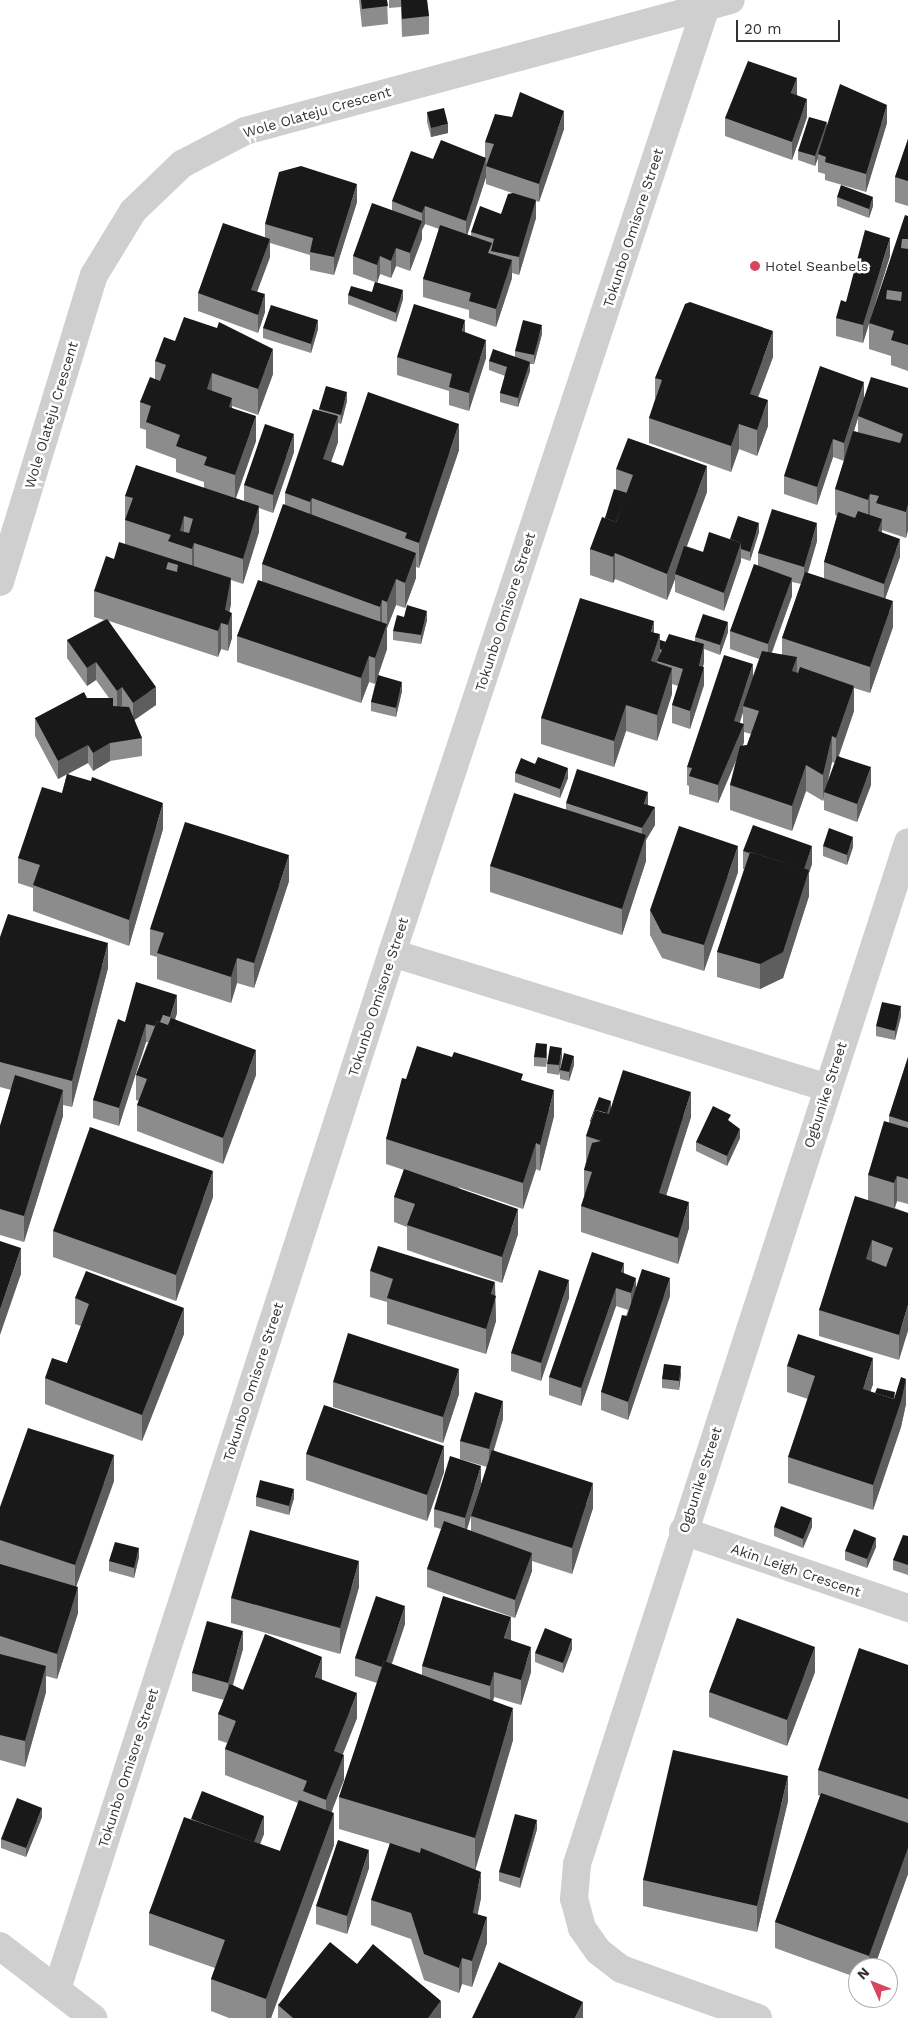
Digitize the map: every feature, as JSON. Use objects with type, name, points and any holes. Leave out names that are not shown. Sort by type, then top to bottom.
[{"type":"street","name":"Wole Olateju Crescent","points":[[0,582],[94,275],[133,211],[182,164],[245,131],[718,3]]},
{"type":"street","name":"Tokunbo Omisore Street","points":[[57,1989],[392,953],[718,3]]},
{"type":"street","name":"Ogbunike Street","points":[[758,2018],[621,1969],[598,1951],[582,1928],[574,1899],[576,1864],[827,1088],[899,901],[908,842]]},
{"type":"street","points":[[392,953],[827,1088]]},
{"type":"street","name":"Akin Leigh Crescent","points":[[684,1531],[908,1608]]},
{"type":"street","points":[[0,1946],[93,2018]]},
{"type":"building","points":[[361,0],[387,0],[388,6],[362,9]]},
{"type":"building","points":[[401,0],[427,0],[429,16],[402,19]]},
{"type":"building","points":[[748,61],[797,78],[791,93],[807,99],[792,142],[725,118]]},
{"type":"building","points":[[840,84],[887,105],[866,174],[825,162],[826,157],[818,154]]},
{"type":"building","points":[[520,92],[564,111],[539,184],[486,166],[494,144],[485,142],[495,114],[512,117]]},
{"type":"building","points":[[444,108],[448,124],[431,128],[427,112]]},
{"type":"building","points":[[809,117],[827,122],[815,156],[798,151]]},
{"type":"building","points":[[908,139],[908,181],[895,177]]},
{"type":"building","points":[[441,140],[486,158],[466,221],[425,206],[422,213],[392,201],[411,151],[433,159]]},
{"type":"building","points":[[301,166],[357,184],[334,257],[310,252],[313,238],[265,224],[279,172]]},
{"type":"building","points":[[841,185],[873,197],[869,209],[837,197]]},
{"type":"building","points":[[513,193],[536,200],[519,257],[491,251],[494,239],[471,232],[480,206],[501,214],[508,194]]},
{"type":"building","points":[[372,203],[422,221],[410,253],[396,248],[391,261],[380,256],[377,265],[353,256]]},
{"type":"building","points":[[905,215],[908,216],[908,239],[902,239],[901,248],[908,249],[908,345],[891,340],[894,331],[869,323]],"holes":[[[887,290],[902,292],[901,301],[886,299]]]},
{"type":"building","points":[[223,223],[270,239],[251,290],[265,294],[258,315],[198,293]]},
{"type":"building","points":[[440,225],[492,243],[488,253],[512,260],[496,309],[469,301],[471,293],[423,279]]},
{"type":"building","points":[[865,230],[890,238],[863,325],[836,318],[841,300],[846,302]]},
{"type":"building","points":[[375,282],[403,290],[396,313],[348,295],[351,286],[372,292]]},
{"type":"building","points":[[690,302],[773,331],[750,394],[768,400],[757,430],[739,424],[731,446],[649,418],[662,380],[655,378],[685,304]]},
{"type":"building","points":[[414,304],[465,320],[462,331],[486,340],[469,393],[449,387],[452,374],[397,357]]},
{"type":"building","points":[[271,305],[318,320],[311,344],[263,328]]},
{"type":"building","points":[[184,317],[217,328],[219,322],[273,349],[258,389],[212,373],[207,389],[232,398],[229,407],[256,416],[235,475],[204,465],[207,457],[176,446],[180,435],[146,422],[151,406],[140,402],[150,377],[160,381],[166,365],[155,361],[164,337],[175,341]]},
{"type":"building","points":[[523,320],[542,325],[534,355],[515,351]]},
{"type":"building","points":[[493,349],[530,362],[518,398],[500,393],[507,367],[489,361]]},
{"type":"building","points":[[820,366],[864,382],[844,443],[833,439],[817,487],[784,476]]},
{"type":"building","points":[[871,377],[908,388],[908,504],[906,512],[876,503],[879,496],[870,494],[868,500],[835,489],[853,431],[900,443],[903,434],[858,416]]},
{"type":"building","points":[[326,386],[347,392],[341,415],[319,409]]},
{"type":"building","points":[[368,392],[459,424],[419,543],[405,538],[407,533],[312,498],[310,502],[285,493],[313,409],[338,416],[323,459],[343,466]]},
{"type":"building","points":[[265,424],[294,434],[273,495],[244,485]]},
{"type":"building","points":[[628,438],[707,466],[667,574],[615,553],[613,557],[590,549],[602,517],[616,522],[633,475],[616,469]]},
{"type":"building","points":[[136,465],[259,506],[243,559],[194,543],[192,549],[168,541],[171,535],[125,520],[133,498],[125,496]],"holes":[[[184,516],[193,519],[189,533],[180,531]]]},
{"type":"building","points":[[614,489],[627,493],[616,522],[605,518]]},
{"type":"building","points":[[283,504],[416,553],[405,583],[396,579],[387,602],[382,600],[380,607],[262,564]]},
{"type":"building","points":[[772,509],[817,523],[804,567],[758,553]]},
{"type":"building","points":[[858,511],[882,519],[878,531],[900,539],[884,584],[824,562],[838,512],[855,518]]},
{"type":"building","points":[[738,516],[759,523],[750,552],[741,549],[741,543],[730,539]]},
{"type":"building","points":[[709,532],[741,543],[724,593],[675,574],[684,546],[703,552]]},
{"type":"building","points":[[119,542],[231,578],[225,610],[232,613],[228,625],[221,623],[218,631],[94,591],[106,556],[114,559]],"holes":[[[168,562],[178,565],[177,572],[166,569]]]},
{"type":"building","points":[[754,564],[792,578],[768,644],[730,631]]},
{"type":"building","points":[[805,572],[893,601],[870,667],[782,638]]},
{"type":"building","points":[[258,580],[387,624],[375,658],[369,656],[361,678],[237,636]]},
{"type":"building","points":[[580,598],[654,621],[651,632],[660,634],[651,661],[672,668],[657,715],[626,705],[614,741],[541,718]]},
{"type":"building","points":[[407,605],[427,611],[421,635],[393,631],[397,615],[404,617]]},
{"type":"building","points":[[703,614],[728,622],[720,645],[695,637]]},
{"type":"building","points":[[107,619],[156,687],[133,703],[122,687],[117,691],[96,662],[87,668],[67,640]]},
{"type":"building","points":[[669,634],[704,644],[699,666],[704,667],[690,711],[672,705],[683,669],[657,661]]},
{"type":"building","points":[[660,640],[666,642],[662,650],[660,649]]},
{"type":"building","points":[[762,651],[797,657],[792,671],[798,673],[800,667],[854,686],[836,738],[832,736],[823,775],[806,765],[792,806],[730,785],[740,746],[747,745],[759,711],[743,706]]},
{"type":"building","points":[[724,655],[753,664],[734,721],[744,724],[718,785],[689,776],[692,768],[687,767]]},
{"type":"building","points":[[378,675],[402,682],[396,708],[371,702]]},
{"type":"building","points":[[84,692],[87,698],[113,698],[113,706],[129,707],[142,738],[110,743],[93,753],[88,745],[58,761],[35,718]]},
{"type":"building","points":[[837,756],[871,767],[857,804],[824,792]]},
{"type":"building","points":[[538,757],[568,768],[560,789],[515,773],[521,758],[535,764]]},
{"type":"building","points":[[577,769],[648,792],[644,804],[655,807],[642,828],[566,803]]},
{"type":"building","points":[[67,774],[91,781],[92,777],[163,803],[129,920],[33,885],[40,865],[18,858],[42,787],[62,793]]},
{"type":"building","points":[[514,793],[646,835],[622,909],[490,866]]},
{"type":"building","points":[[185,822],[289,855],[254,963],[237,958],[231,977],[157,953],[164,933],[150,929]]},
{"type":"building","points":[[753,825],[812,846],[804,869],[743,851]]},
{"type":"building","points":[[679,826],[738,846],[704,945],[662,933],[650,910]]},
{"type":"building","points":[[829,828],[853,837],[847,855],[823,846]]},
{"type":"building","points":[[750,852],[809,870],[783,952],[760,964],[717,952]]},
{"type":"building","points":[[8,914],[108,943],[72,1081],[0,1062],[0,937]]},
{"type":"building","points":[[136,982],[177,995],[170,1017],[163,1015],[160,1022],[157,1021],[155,1026],[146,1024],[119,1108],[93,1100],[118,1019],[125,1022]]},
{"type":"building","points":[[882,1002],[901,1006],[895,1031],[876,1026]]},
{"type":"building","points":[[171,1018],[256,1050],[223,1138],[137,1105],[147,1079],[136,1075],[157,1021],[168,1025]]},
{"type":"building","points":[[536,1043],[547,1044],[546,1058],[534,1057]]},
{"type":"building","points":[[417,1046],[452,1057],[454,1052],[523,1074],[521,1080],[554,1090],[540,1145],[536,1143],[523,1183],[386,1139],[402,1078],[406,1079]]},
{"type":"building","points":[[550,1046],[562,1048],[559,1065],[547,1064]]},
{"type":"building","points":[[564,1053],[574,1056],[569,1072],[560,1070]]},
{"type":"building","points":[[908,1057],[908,1122],[889,1116]]},
{"type":"building","points":[[623,1070],[691,1092],[659,1193],[689,1202],[678,1238],[581,1206],[592,1172],[584,1170],[592,1143],[601,1141],[586,1136],[595,1110],[609,1114]]},
{"type":"building","points":[[15,1075],[63,1090],[24,1216],[0,1209],[0,1126]]},
{"type":"building","points":[[599,1097],[611,1101],[607,1113],[595,1110],[590,1121]]},
{"type":"building","points":[[713,1106],[731,1115],[728,1120],[740,1129],[727,1156],[696,1142]]},
{"type":"building","points":[[884,1121],[908,1128],[908,1179],[897,1176],[894,1183],[868,1175]]},
{"type":"building","points":[[90,1127],[213,1171],[176,1275],[53,1231]]},
{"type":"building","points":[[404,1169],[518,1209],[502,1257],[407,1225],[415,1204],[394,1197]]},
{"type":"building","points":[[855,1196],[908,1213],[908,1305],[899,1335],[819,1310]],"holes":[[[872,1240],[893,1248],[886,1267],[866,1259]]]},
{"type":"building","points":[[0,1241],[21,1248],[0,1310]]},
{"type":"building","points":[[378,1246],[495,1282],[491,1294],[496,1296],[486,1329],[387,1298],[393,1279],[370,1271]]},
{"type":"building","points":[[592,1252],[624,1263],[621,1272],[636,1278],[631,1293],[616,1288],[581,1388],[549,1377]]},
{"type":"building","points":[[642,1269],[670,1278],[628,1402],[601,1392],[622,1315],[627,1316]]},
{"type":"building","points":[[539,1270],[569,1280],[541,1363],[511,1353]]},
{"type":"building","points":[[86,1271],[184,1308],[142,1415],[45,1378],[52,1358],[67,1363],[89,1304],[75,1298]]},
{"type":"building","points":[[348,1333],[459,1369],[443,1417],[333,1382]]},
{"type":"building","points":[[798,1334],[873,1358],[863,1389],[894,1399],[901,1377],[906,1379],[901,1401],[873,1485],[788,1457],[815,1376],[787,1366]]},
{"type":"building","points":[[664,1364],[681,1366],[679,1381],[662,1379]]},
{"type":"building","points":[[877,1388],[895,1392],[894,1399],[875,1393]]},
{"type":"building","points":[[475,1392],[503,1401],[489,1449],[460,1441]]},
{"type":"building","points":[[324,1405],[444,1446],[427,1495],[306,1454]]},
{"type":"building","points":[[28,1428],[114,1455],[75,1565],[0,1540],[0,1507]]},
{"type":"building","points":[[492,1450],[593,1483],[572,1548],[471,1516]]},
{"type":"building","points":[[450,1456],[481,1466],[465,1518],[434,1509]]},
{"type":"building","points":[[260,1480],[294,1489],[289,1506],[256,1497]]},
{"type":"building","points":[[781,1506],[812,1518],[803,1539],[774,1527]]},
{"type":"building","points":[[444,1521],[532,1553],[515,1600],[427,1569]]},
{"type":"building","points":[[854,1529],[876,1538],[867,1559],[845,1551]]},
{"type":"building","points":[[250,1530],[359,1561],[340,1628],[231,1598]]},
{"type":"building","points":[[903,1535],[908,1536],[908,1565],[893,1560]]},
{"type":"building","points":[[115,1542],[139,1548],[134,1568],[109,1561]]},
{"type":"building","points":[[0,1564],[78,1587],[57,1654],[0,1636]]},
{"type":"building","points":[[376,1596],[405,1606],[386,1662],[384,1661],[382,1667],[355,1658]]},
{"type":"building","points":[[443,1596],[511,1617],[504,1638],[531,1647],[521,1680],[494,1672],[490,1686],[422,1666]]},
{"type":"building","points":[[737,1618],[815,1647],[787,1720],[709,1692]]},
{"type":"building","points":[[207,1621],[243,1631],[228,1683],[192,1673]]},
{"type":"building","points":[[545,1628],[572,1639],[563,1663],[535,1653]]},
{"type":"building","points":[[265,1634],[322,1657],[315,1677],[357,1693],[334,1751],[344,1755],[326,1800],[303,1791],[307,1781],[225,1749],[236,1721],[218,1714],[230,1684],[243,1690]]},
{"type":"building","points":[[859,1648],[908,1665],[908,1799],[818,1770]]},
{"type":"building","points":[[0,1654],[46,1666],[25,1741],[0,1735]]},
{"type":"building","points":[[384,1661],[513,1708],[475,1838],[339,1797]]},
{"type":"building","points":[[673,1750],[788,1776],[757,1906],[643,1880]]},
{"type":"building","points":[[202,1791],[264,1816],[254,1842],[191,1819]]},
{"type":"building","points":[[821,1793],[908,1823],[908,1848],[869,1956],[775,1922]]},
{"type":"building","points":[[17,1798],[42,1808],[26,1848],[1,1839]]},
{"type":"building","points":[[299,1800],[334,1813],[266,1999],[211,1979],[225,1940],[149,1913],[184,1817],[280,1851]]},
{"type":"building","points":[[515,1814],[537,1820],[520,1878],[499,1872]]},
{"type":"building","points":[[338,1840],[369,1850],[347,1916],[316,1906]]},
{"type":"building","points":[[390,1843],[420,1853],[421,1848],[481,1872],[473,1913],[487,1917],[472,1961],[462,1958],[459,1968],[424,1954],[411,1913],[371,1900]]},
{"type":"building","points":[[330,1942],[357,1964],[373,1944],[441,2001],[428,2018],[293,2018],[278,2005]]},
{"type":"building","points":[[499,1962],[583,2002],[575,2018],[472,2018]]},
{"type":"place","name":"Hotel Seanbels","points":[[755,266]]}]
